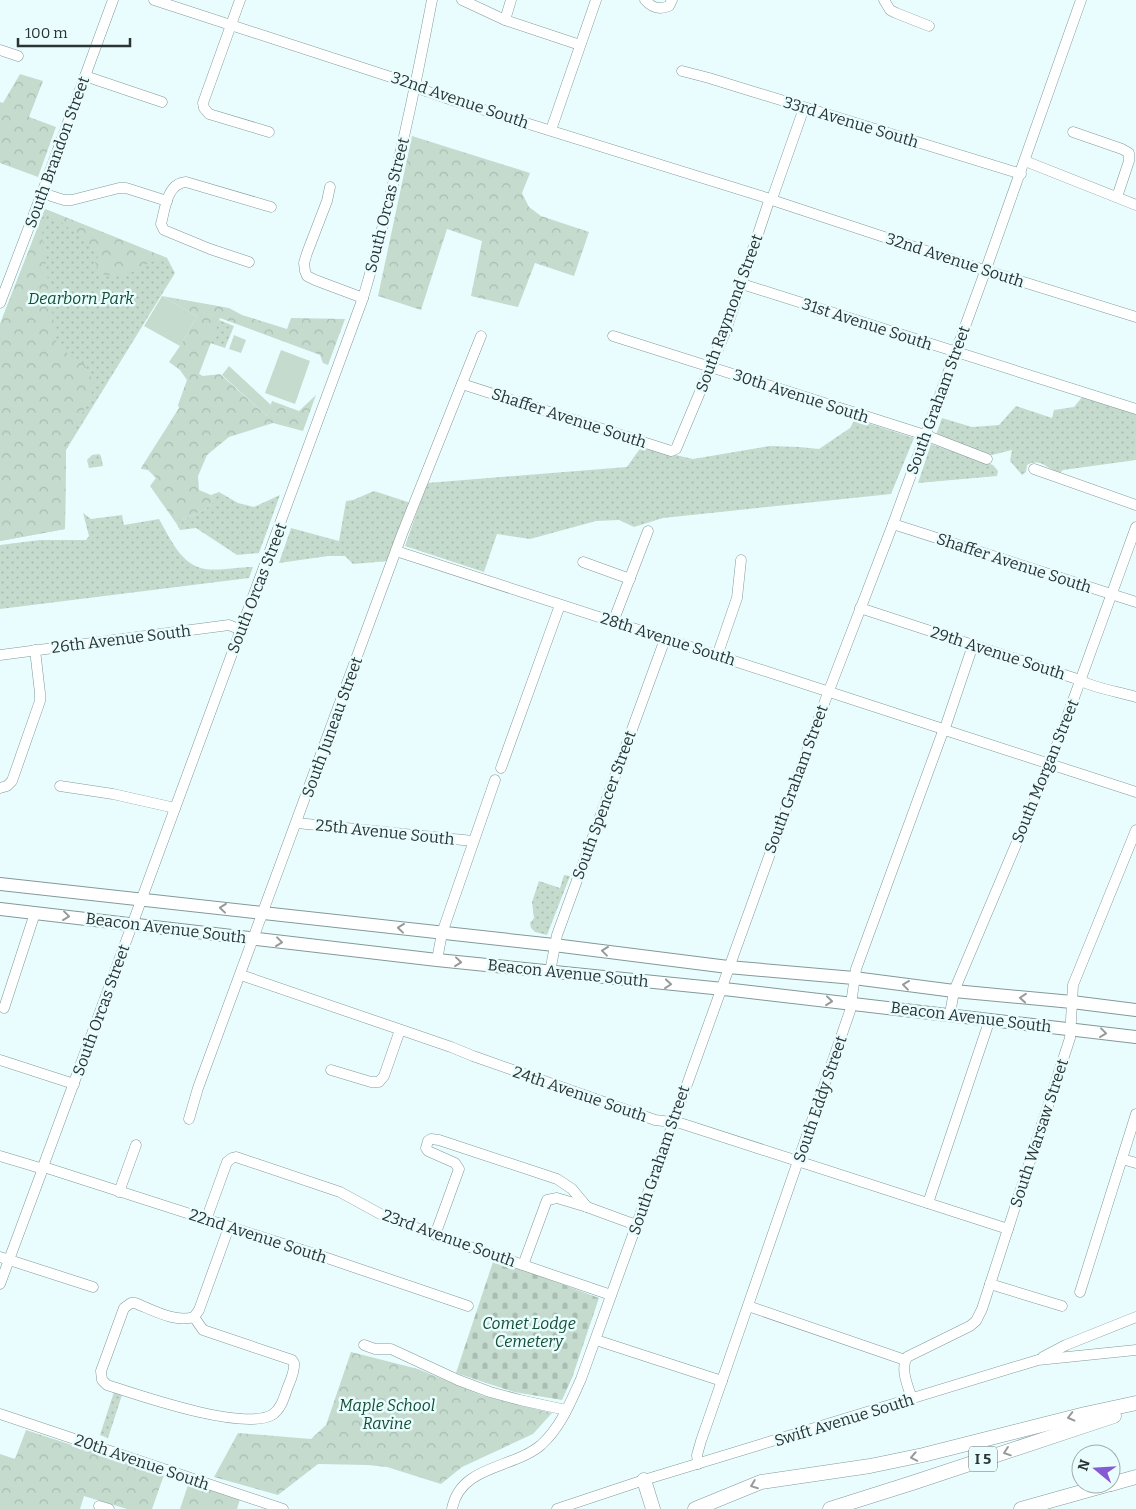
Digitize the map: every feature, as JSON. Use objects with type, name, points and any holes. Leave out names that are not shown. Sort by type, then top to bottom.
[{"type":"highway","points":[[695,1509],[761,1482],[923,1456],[1076,1416],[1136,1403]]},
{"type":"highway","name":"I 5","points":[[830,1509],[912,1484],[1136,1408]]},
{"type":"highway","points":[[1121,1481],[1136,1477]]},
{"type":"highway","points":[[644,1480],[653,1509]]},
{"type":"highway","points":[[1022,1509],[1075,1494]]},
{"type":"main road","name":"Beacon Avenue South","points":[[0,884],[554,945],[728,967],[854,978],[954,991],[1136,1010]]},
{"type":"main road","name":"Beacon Avenue South","points":[[0,909],[437,960],[721,988],[1136,1037]]},
{"type":"street","name":"South Brandon Street","points":[[1,298],[113,0]]},
{"type":"street","name":"32nd Avenue South","points":[[154,0],[415,85],[423,90],[455,101],[1136,316]]},
{"type":"street","points":[[240,0],[203,102],[204,108],[209,114],[269,132]]},
{"type":"street","name":"South Orcas Street","points":[[0,1284],[4,1258],[43,1168],[140,900],[364,298],[406,131],[432,0]]},
{"type":"street","points":[[462,0],[504,20],[580,45]]},
{"type":"street","points":[[504,20],[512,0]]},
{"type":"street","points":[[551,130],[596,0]]},
{"type":"street","points":[[645,0],[648,4],[659,8],[669,6],[672,0]]},
{"type":"street","points":[[885,0],[890,10],[929,26]]},
{"type":"street","name":"South Graham Street","points":[[452,1509],[458,1493],[467,1482],[480,1473],[537,1448],[557,1428],[596,1340],[728,967],[828,691],[893,524],[1021,174],[1081,0]]},
{"type":"street","points":[[0,50],[18,56]]},
{"type":"street","name":"33rd Avenue South","points":[[682,71],[1021,174]]},
{"type":"street","points":[[85,76],[162,102]]},
{"type":"street","name":"South Raymond Street","points":[[676,449],[711,367],[804,108]]},
{"type":"street","points":[[1073,132],[1129,153],[1129,162],[1117,197]]},
{"type":"street","points":[[1025,161],[1136,205]]},
{"type":"street","points":[[249,262],[210,249],[164,230],[161,224],[167,201],[174,186],[180,182],[186,182],[271,207]]},
{"type":"street","points":[[330,187],[327,201],[304,263],[305,271],[308,276],[315,280],[364,298]]},
{"type":"street","points":[[42,193],[64,200],[72,200],[119,188],[126,188],[167,201]]},
{"type":"street","name":"31st Avenue South","points":[[742,284],[1136,409]]},
{"type":"street","name":"South Juneau Street","points":[[189,1119],[198,1088],[396,551],[481,336]]},
{"type":"street","name":"30th Avenue South","points":[[613,336],[925,436],[987,459]]},
{"type":"street","name":"Shaffer Avenue South","points":[[462,384],[671,451],[676,449]]},
{"type":"street","points":[[1034,469],[1136,505]]},
{"type":"street","name":"Shaffer Avenue South","points":[[893,524],[1136,602]]},
{"type":"street","name":"South Morgan Street","points":[[950,1014],[954,991],[1050,764],[1136,527]]},
{"type":"street","points":[[614,622],[648,531]]},
{"type":"street","name":"28th Avenue South","points":[[396,551],[1136,792]]},
{"type":"street","points":[[717,656],[737,598],[741,560]]},
{"type":"street","points":[[583,562],[630,579]]},
{"type":"street","points":[[501,768],[560,604]]},
{"type":"street","name":"29th Avenue South","points":[[860,608],[1080,681],[1087,685],[1136,697]]},
{"type":"street","name":"26th Avenue South","points":[[0,655],[229,625],[241,630]]},
{"type":"street","name":"South Spencer Street","points":[[550,972],[554,945],[665,639]]},
{"type":"street","name":"South Eddy Street","points":[[698,1464],[699,1449],[722,1380],[852,1003],[854,978],[859,960],[973,646]]},
{"type":"street","points":[[3,787],[12,781],[40,701],[36,650]]},
{"type":"street","points":[[437,960],[442,933],[494,780]]},
{"type":"street","points":[[60,786],[113,794],[175,808]]},
{"type":"street","name":"25th Avenue South","points":[[297,823],[473,841]]},
{"type":"street","name":"South Warsaw Street","points":[[905,1360],[910,1355],[970,1326],[979,1316],[1072,1030],[1072,1002],[1075,978],[1136,830]]},
{"type":"street","points":[[4,1008],[35,913]]},
{"type":"street","name":"24th Avenue South","points":[[241,975],[451,1047],[618,1108],[656,1120],[680,1123],[1008,1229]]},
{"type":"street","points":[[928,1203],[990,1019]]},
{"type":"street","points":[[331,1070],[370,1082],[379,1082],[384,1076],[400,1030]]},
{"type":"street","points":[[0,1060],[74,1084]]},
{"type":"street","points":[[1080,1292],[1136,1114]]},
{"type":"street","points":[[436,1235],[458,1172],[458,1166],[428,1151],[426,1148],[428,1141],[434,1139],[557,1180],[572,1189],[587,1207]]},
{"type":"street","points":[[119,1192],[136,1145]]},
{"type":"street","name":"22nd Avenue South","points":[[0,1156],[229,1227],[468,1306]]},
{"type":"street","name":"23rd Avenue South","points":[[206,1220],[227,1162],[232,1158],[240,1158],[340,1192],[384,1216],[611,1295]]},
{"type":"street","points":[[1122,1159],[1136,1162]]},
{"type":"street","points":[[523,1265],[547,1200],[557,1198],[636,1225]]},
{"type":"street","points":[[194,1317],[203,1330],[285,1357],[294,1363],[294,1370],[283,1400],[276,1412],[264,1418],[250,1419],[221,1416],[183,1408],[107,1386],[102,1380],[101,1371],[124,1308],[127,1305],[135,1303],[183,1320],[194,1317],[199,1310],[229,1227]]},
{"type":"street","points":[[4,1258],[93,1287]]},
{"type":"street","points":[[990,1284],[1062,1306]]},
{"type":"street","points":[[748,1306],[905,1360],[904,1370],[912,1399]]},
{"type":"street","points":[[1038,1360],[1066,1345],[1136,1317]]},
{"type":"street","points":[[596,1340],[722,1380]]},
{"type":"street","points":[[364,1345],[375,1349],[391,1349],[458,1380],[490,1392],[566,1410]]},
{"type":"street","name":"Swift Avenue South","points":[[557,1509],[644,1480],[1038,1360],[1136,1350]]},
{"type":"street","name":"20th Avenue South","points":[[0,1414],[283,1509]]},
{"type":"green space","points":[[20,74],[43,81],[29,117],[56,127],[38,177],[0,163],[0,102],[3,103]]},
{"type":"green space","points":[[412,136],[530,173],[522,193],[529,207],[541,216],[589,232],[574,276],[535,263],[518,307],[471,296],[482,241],[447,229],[421,310],[378,296]]},
{"type":"green space","name":"Dearborn Park","points":[[45,209],[167,258],[175,273],[66,450],[65,529],[0,541],[0,324]]},
{"type":"green space","points":[[45,209],[167,258],[151,262],[123,277],[100,274],[95,262],[100,253]]},
{"type":"green space","points":[[45,209],[42,236],[57,346],[84,364],[95,385],[66,450],[65,529],[0,541],[0,324]]},
{"type":"green space","points":[[162,296],[229,308],[242,315],[287,329],[291,318],[345,319],[328,365],[323,363],[320,355],[220,318],[199,374],[203,376],[220,374],[267,416],[272,401],[299,411],[316,395],[303,431],[273,423],[229,437],[207,455],[198,476],[199,490],[211,495],[214,502],[202,511],[176,523],[150,486],[156,478],[148,470],[141,468],[179,408],[178,405],[187,380],[180,370],[169,362],[197,316]]},
{"type":"green space","points":[[162,296],[197,316],[180,346],[144,326]]},
{"type":"green space","points":[[219,320],[234,326],[225,348],[210,343]]},
{"type":"green space","points":[[234,335],[246,340],[241,353],[229,349]]},
{"type":"green space","points":[[281,350],[310,361],[295,404],[265,393]]},
{"type":"green space","points":[[229,366],[271,405],[267,416],[222,375]]},
{"type":"green space","points":[[1083,396],[1136,413],[1136,460],[1063,470],[1060,473],[1036,462],[1027,465],[1026,472],[1022,475],[1010,461],[1012,450],[988,456],[936,435],[942,418],[972,427],[999,425],[1016,406],[1052,418],[1054,410],[1074,407]]},
{"type":"green space","points":[[855,419],[914,438],[891,494],[663,518],[634,527],[619,520],[596,521],[530,539],[497,534],[484,572],[405,546],[427,483],[627,467],[641,447],[693,459],[770,446],[819,449],[850,428]]},
{"type":"green space","points":[[931,444],[993,465],[998,471],[997,476],[918,483]]},
{"type":"green space","points":[[99,454],[103,466],[89,468],[87,460],[92,455]]},
{"type":"green space","points":[[374,491],[411,503],[389,561],[353,564],[345,556],[328,556],[279,563],[291,528],[339,541],[346,501]]},
{"type":"green space","points":[[219,492],[238,503],[254,507],[280,495],[259,553],[237,555],[196,528],[180,530],[176,523],[202,511],[214,502],[211,495]]},
{"type":"green space","points":[[83,513],[91,519],[122,515],[124,525],[159,519],[177,550],[189,562],[205,569],[253,567],[249,578],[0,609],[0,545],[40,540],[86,540],[89,536]]},
{"type":"green space","points":[[564,875],[570,876],[547,935],[535,932],[531,928],[530,923],[534,918],[532,902],[539,881],[560,888]]},
{"type":"green space","name":"Comet Lodge Cemetery","points":[[494,1259],[599,1298],[572,1378],[562,1400],[514,1392],[456,1373]]},
{"type":"green space","name":"Maple School Ravine","points":[[351,1352],[418,1369],[483,1396],[552,1413],[533,1434],[462,1467],[441,1484],[387,1467],[368,1465],[318,1464],[278,1495],[214,1477],[238,1433],[311,1439],[326,1425]]},
{"type":"green space","points":[[114,1392],[122,1395],[108,1438],[100,1435]]},
{"type":"green space","points":[[26,1430],[164,1475],[152,1509],[127,1509],[84,1496],[80,1509],[0,1509],[0,1454],[15,1459]]},
{"type":"green space","points":[[189,1482],[240,1499],[237,1509],[180,1509]]}]
